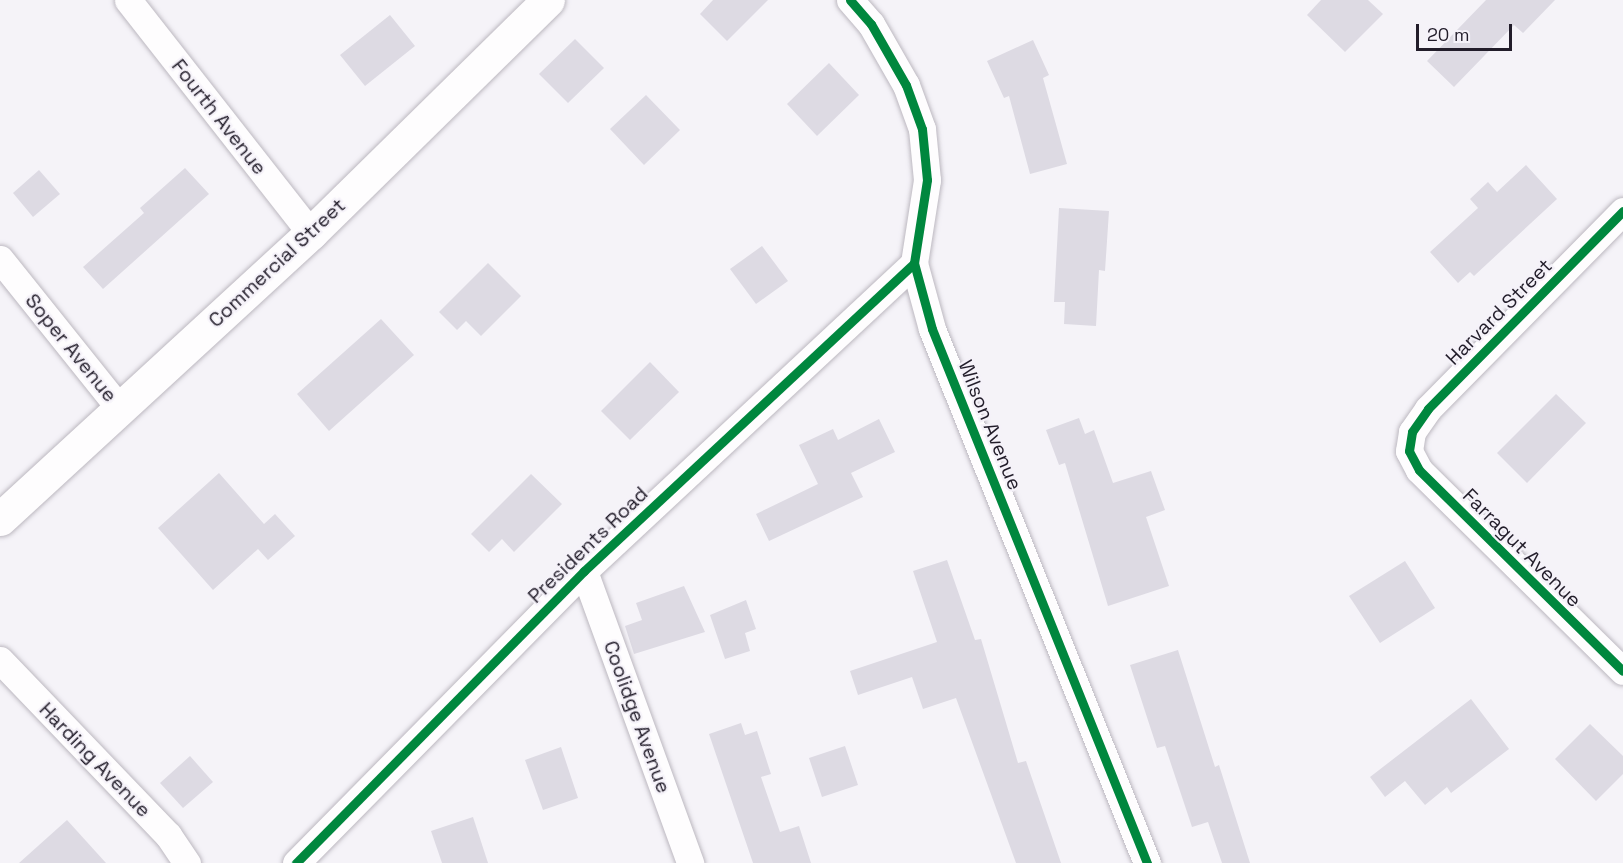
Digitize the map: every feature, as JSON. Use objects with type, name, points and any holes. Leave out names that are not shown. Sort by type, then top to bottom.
[{"type":"main road","name":"Commercial Street","points":[[0,519],[311,233],[548,0]]},
{"type":"street","name":"Fourth Avenue","points":[[128,0],[311,233]]},
{"type":"street","name":"Wilson Avenue","points":[[850,0],[871,24],[906,85],[922,129],[927,180],[914,243],[914,263],[932,329],[1147,863]]},
{"type":"street","name":"Harvard Street","points":[[1409,442],[1428,409],[1623,212]]},
{"type":"street","name":"Soper Avenue","points":[[0,258],[120,409]]},
{"type":"street","name":"Presidents Road","points":[[296,863],[584,571],[914,263]]},
{"type":"street","name":"Farragut Avenue","points":[[1409,442],[1411,459],[1419,470],[1623,671]]},
{"type":"street","name":"Coolidge Avenue","points":[[584,571],[690,863]]},
{"type":"street","name":"Harding Avenue","points":[[0,660],[168,835],[187,863]]},
{"type":"building","points":[[713,0],[768,0],[727,41],[700,14]]},
{"type":"building","points":[[1321,0],[1368,0],[1383,14],[1345,52],[1307,15]]},
{"type":"building","points":[[1486,0],[1555,0],[1523,33],[1514,25],[1454,87],[1427,61]]},
{"type":"building","points":[[390,15],[415,46],[365,86],[340,55]]},
{"type":"building","points":[[575,39],[604,68],[568,103],[539,74]]},
{"type":"building","points":[[1033,40],[1049,75],[1043,78],[1067,164],[1030,174],[1009,96],[1004,98],[987,61]]},
{"type":"building","points":[[829,63],[859,95],[817,136],[787,104]]},
{"type":"building","points":[[646,95],[680,130],[644,165],[610,129]]},
{"type":"building","points":[[1526,165],[1557,199],[1474,276],[1470,272],[1458,283],[1430,252],[1478,208],[1470,199],[1488,182],[1497,192]]},
{"type":"building","points":[[185,168],[209,194],[103,289],[83,267],[144,213],[140,208]]},
{"type":"building","points":[[39,170],[60,194],[33,217],[13,193]]},
{"type":"building","points":[[1059,208],[1109,211],[1105,271],[1099,270],[1096,326],[1064,324],[1065,302],[1054,302]]},
{"type":"building","points":[[762,246],[788,281],[756,304],[730,269]]},
{"type":"building","points":[[488,263],[521,296],[481,336],[466,321],[457,330],[439,312]]},
{"type":"building","points":[[381,319],[414,355],[329,431],[297,394]]},
{"type":"building","points":[[650,362],[679,392],[630,440],[601,411]]},
{"type":"building","points":[[1556,394],[1586,423],[1527,483],[1497,453]]},
{"type":"building","points":[[1079,418],[1085,434],[1094,430],[1113,483],[1151,471],[1165,510],[1146,517],[1169,586],[1108,606],[1065,463],[1059,465],[1046,430]]},
{"type":"building","points":[[879,419],[895,452],[851,473],[863,497],[769,541],[756,514],[818,484],[799,445],[833,429],[838,440]]},
{"type":"building","points":[[219,473],[264,524],[275,514],[295,536],[268,560],[258,549],[213,590],[158,528]]},
{"type":"building","points":[[531,474],[562,504],[514,552],[502,539],[489,552],[471,534]]},
{"type":"building","points":[[947,560],[975,640],[981,639],[1018,763],[1026,761],[1061,863],[1016,863],[956,698],[923,709],[912,677],[858,695],[850,671],[937,642],[913,571]]},
{"type":"building","points":[[1405,561],[1435,608],[1380,643],[1349,596]]},
{"type":"building","points":[[684,586],[705,632],[634,654],[625,626],[642,620],[636,603]]},
{"type":"building","points":[[746,600],[756,629],[745,633],[750,651],[725,659],[710,615]]},
{"type":"building","points":[[1178,650],[1215,767],[1219,765],[1250,863],[1222,863],[1208,822],[1192,827],[1165,746],[1157,748],[1130,665]]},
{"type":"building","points":[[1471,699],[1509,749],[1451,793],[1447,787],[1425,805],[1405,781],[1385,797],[1370,777]]},
{"type":"building","points":[[741,723],[745,735],[757,731],[771,774],[761,777],[780,832],[799,826],[811,863],[753,863],[709,734]]},
{"type":"building","points":[[1590,724],[1623,756],[1623,774],[1596,801],[1555,759]]},
{"type":"building","points":[[845,746],[858,785],[822,797],[809,758]]},
{"type":"building","points":[[561,747],[578,798],[543,810],[525,760]]},
{"type":"building","points":[[190,756],[213,782],[183,808],[160,783]]},
{"type":"building","points":[[473,817],[488,863],[442,863],[431,831]]},
{"type":"building","points":[[67,820],[106,863],[19,863]]},
{"type":"cycle path","points":[[850,0],[871,24],[906,85],[922,129],[927,180],[914,263],[932,329],[1147,863]]},
{"type":"cycle path","points":[[1623,211],[1428,409],[1412,432],[1409,451],[1419,470],[1623,671]]},
{"type":"cycle path","points":[[296,863],[584,571],[914,263]]}]
